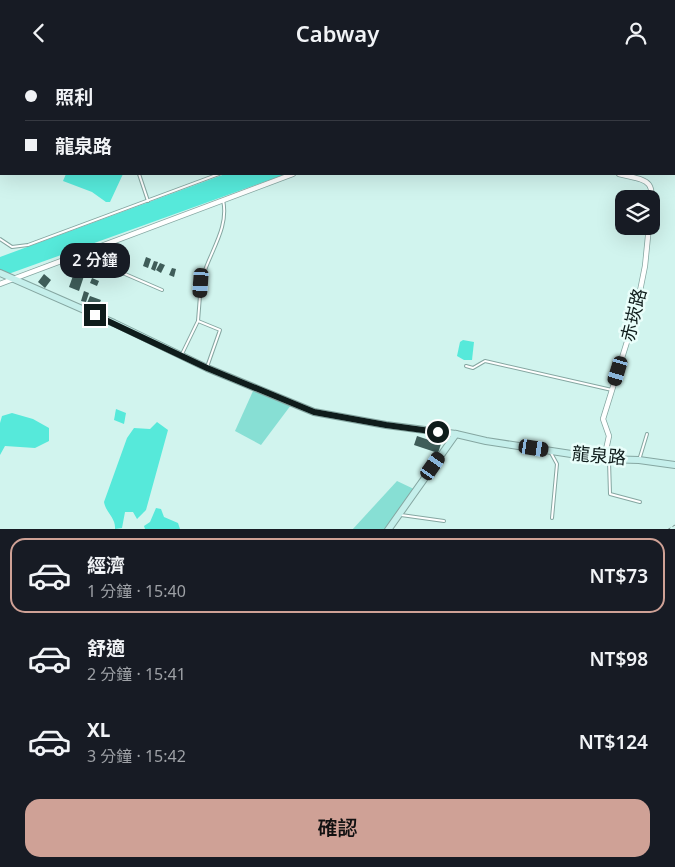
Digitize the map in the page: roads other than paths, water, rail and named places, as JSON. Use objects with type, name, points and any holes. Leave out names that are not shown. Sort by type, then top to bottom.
[{"type":"street","points":[[0,284],[290,175]]},
{"type":"street","points":[[623,175],[646,181],[650,184],[652,190]]},
{"type":"street","name":"赤崁路","points":[[606,459],[610,436],[603,419],[635,316],[645,266],[648,235]]},
{"type":"street","name":"龍泉路","points":[[0,273],[114,323],[207,368],[314,412],[550,451],[606,459],[639,460],[675,465]]},
{"type":"street","points":[[388,529],[456,434]]},
{"type":"lane","points":[[139,175],[148,201]]},
{"type":"lane","points":[[0,239],[12,247],[28,245],[217,175]]},
{"type":"lane","points":[[204,273],[209,259],[216,248],[226,211],[224,200]]},
{"type":"lane","points":[[79,254],[162,290]]},
{"type":"lane","points":[[181,356],[198,321],[201,283]]},
{"type":"lane","points":[[198,321],[220,330],[207,368]]},
{"type":"lane","points":[[466,366],[473,368],[485,361],[612,390]]},
{"type":"lane","points":[[639,460],[647,434]]},
{"type":"lane","points":[[550,451],[557,464],[552,519]]},
{"type":"lane","points":[[606,459],[610,494],[640,502]]},
{"type":"lane","points":[[399,515],[444,521]]}]
